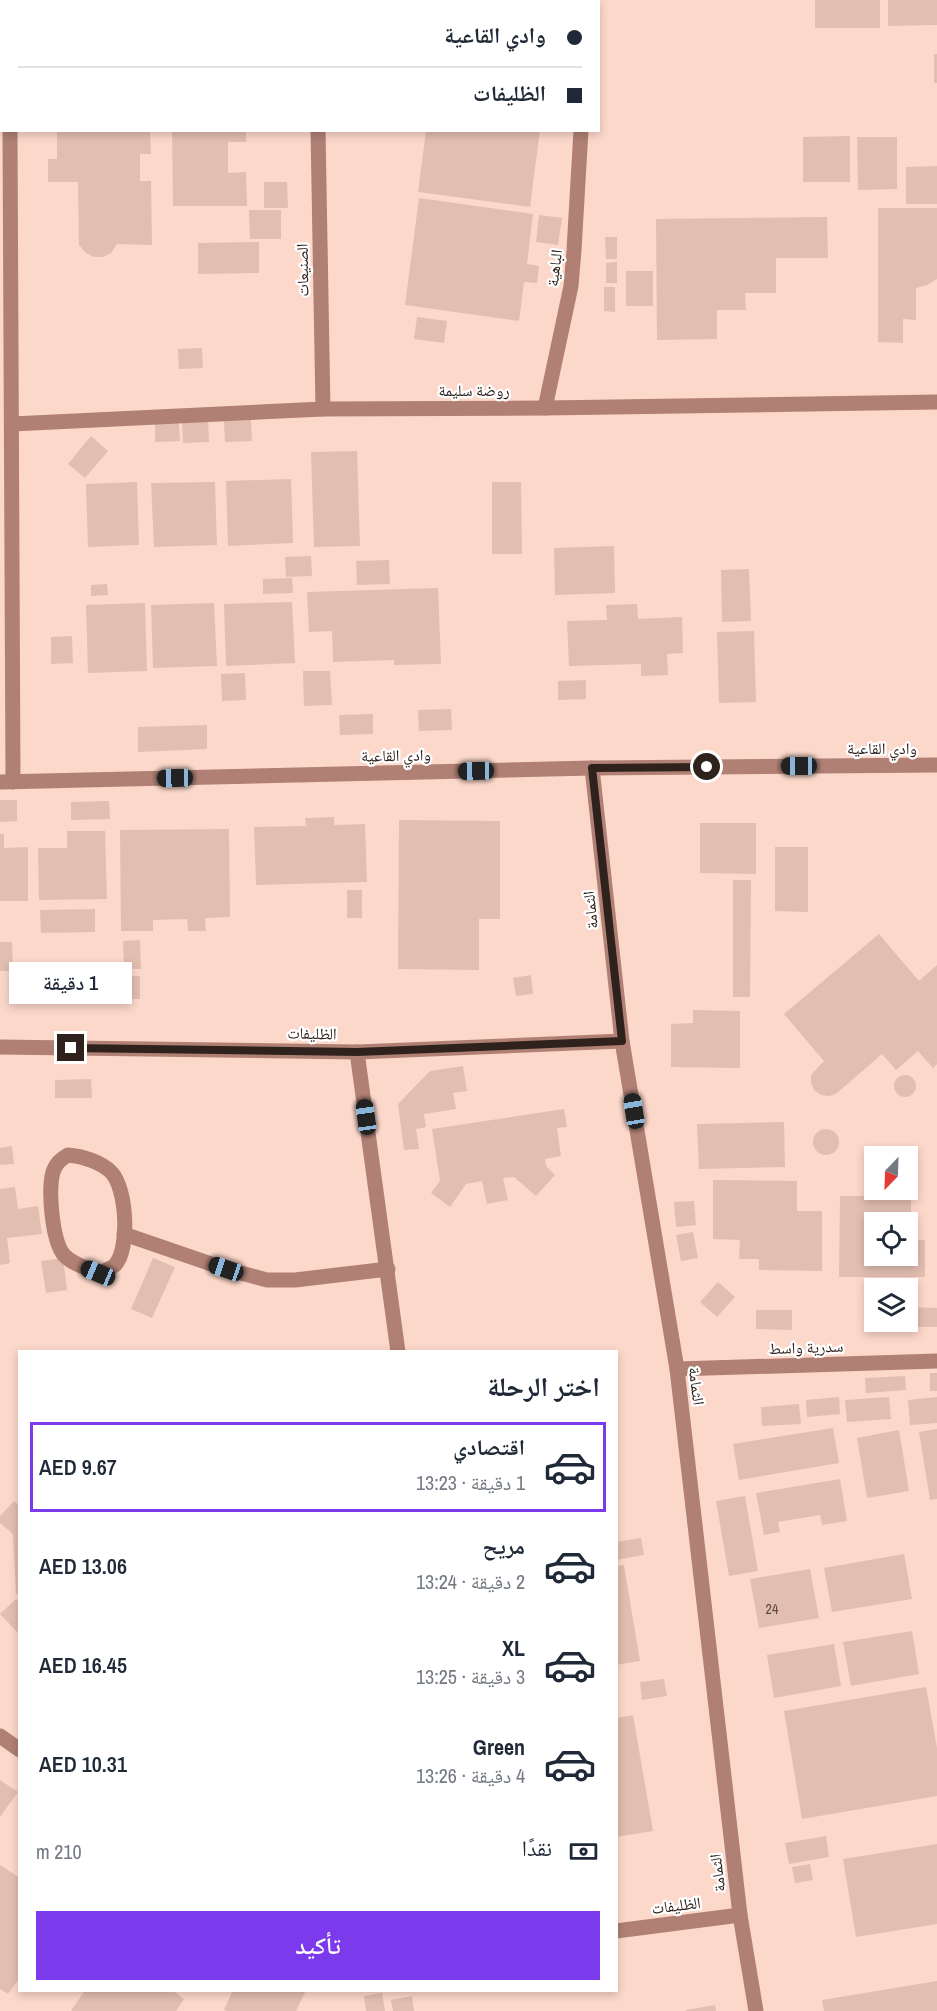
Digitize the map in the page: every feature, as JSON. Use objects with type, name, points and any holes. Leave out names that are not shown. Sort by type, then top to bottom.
[{"type":"street","points":[[7,782],[12,424],[5,164],[10,132]]},
{"type":"street","name":"الصنيعات","points":[[318,132],[323,409]]},
{"type":"street","name":"الباهية","points":[[544,408],[571,286],[581,132]]},
{"type":"street","name":"روضة سليمة","points":[[12,424],[323,409],[937,402]]},
{"type":"street","name":"وادي القاعية","points":[[7,782],[592,768],[937,765]]},
{"type":"street","name":"الثمامة","points":[[592,768],[622,1041],[677,1369],[740,1916],[756,2011]]},
{"type":"street","name":"الظليفات","points":[[0,1047],[357,1052],[622,1041]]},
{"type":"street","points":[[357,1052],[398,1350]]},
{"type":"street","points":[[68,1155],[80,1156],[111,1172],[119,1185],[124,1209],[124,1234],[122,1253],[114,1267],[98,1273],[65,1256],[56,1241],[51,1196],[53,1173],[59,1160],[68,1155]]},
{"type":"street","points":[[124,1234],[226,1269],[267,1280],[295,1280],[388,1269]]},
{"type":"street","name":"سدرية واسط","points":[[677,1369],[937,1361]]},
{"type":"street","points":[[0,1736],[18,1749]]},
{"type":"street","name":"الظليفات","points":[[618,1931],[740,1916]]},
{"type":"building","points":[[815,0],[880,0],[880,28],[815,28]]},
{"type":"building","points":[[888,0],[937,0],[937,25],[888,26]]},
{"type":"building","points":[[934,54],[937,54],[937,83],[934,83]]},
{"type":"building","points":[[57,132],[150,132],[151,154],[140,154],[140,181],[151,181],[152,245],[117,244],[111,253],[103,257],[94,257],[86,253],[79,245],[78,182],[48,182],[48,159],[57,159]]},
{"type":"building","points":[[172,132],[246,132],[246,142],[228,142],[228,173],[246,172],[247,206],[173,206]]},
{"type":"building","points":[[426,132],[540,132],[530,207],[418,192]]},
{"type":"building","points":[[850,136],[850,182],[803,182],[803,137]]},
{"type":"building","points":[[857,137],[897,137],[897,189],[858,190]]},
{"type":"building","points":[[937,166],[937,204],[906,204],[906,167]]},
{"type":"building","points":[[264,182],[287,182],[288,208],[264,208]]},
{"type":"building","points":[[419,198],[533,214],[527,264],[539,266],[537,283],[524,282],[519,321],[405,305]]},
{"type":"building","points":[[878,208],[937,208],[937,279],[916,288],[916,320],[903,319],[903,343],[878,342]]},
{"type":"building","points":[[249,210],[281,210],[281,239],[250,239]]},
{"type":"building","points":[[539,215],[562,218],[558,245],[536,242]]},
{"type":"building","points":[[827,217],[828,258],[776,258],[776,293],[745,293],[746,310],[717,310],[717,339],[657,340],[656,219]]},
{"type":"building","points":[[605,237],[617,237],[617,259],[606,259]]},
{"type":"building","points":[[259,242],[259,273],[198,274],[198,243]]},
{"type":"building","points":[[617,262],[617,283],[606,283],[606,263]]},
{"type":"building","points":[[626,271],[653,271],[653,306],[626,306]]},
{"type":"building","points":[[604,287],[615,287],[615,312],[604,311]]},
{"type":"building","points":[[417,317],[447,321],[444,343],[414,339]]},
{"type":"building","points":[[202,348],[203,368],[179,369],[178,349]]},
{"type":"building","points":[[208,420],[209,442],[183,443],[182,421]]},
{"type":"building","points":[[251,420],[252,441],[225,442],[224,421]]},
{"type":"building","points":[[155,423],[179,423],[180,441],[155,442]]},
{"type":"building","points":[[91,436],[108,451],[85,478],[68,464]]},
{"type":"building","points":[[357,451],[360,546],[314,547],[311,452]]},
{"type":"building","points":[[291,479],[293,543],[228,546],[226,481]]},
{"type":"building","points":[[137,482],[139,545],[88,547],[86,484]]},
{"type":"building","points":[[215,482],[217,545],[154,547],[151,483]]},
{"type":"building","points":[[492,482],[521,482],[522,554],[492,554]]},
{"type":"building","points":[[614,546],[615,593],[555,595],[554,548]]},
{"type":"building","points":[[311,556],[312,576],[286,577],[285,557]]},
{"type":"building","points":[[389,560],[390,584],[357,585],[356,561]]},
{"type":"building","points":[[749,569],[751,621],[722,622],[721,570]]},
{"type":"building","points":[[292,578],[293,593],[263,594],[263,579]]},
{"type":"building","points":[[107,584],[108,595],[91,596],[91,585]]},
{"type":"building","points":[[438,588],[441,664],[394,665],[394,660],[333,662],[332,631],[309,632],[307,592]]},
{"type":"building","points":[[292,602],[295,663],[226,666],[224,604]]},
{"type":"building","points":[[145,603],[147,671],[88,673],[86,605]]},
{"type":"building","points":[[214,603],[217,666],[153,668],[151,605]]},
{"type":"building","points":[[637,604],[638,619],[682,617],[683,653],[667,654],[668,675],[641,676],[641,664],[569,666],[567,621],[607,620],[606,605]]},
{"type":"building","points":[[754,631],[756,702],[719,703],[717,632]]},
{"type":"building","points":[[72,636],[73,663],[51,664],[51,637]]},
{"type":"building","points":[[303,671],[330,671],[332,705],[304,706]]},
{"type":"building","points":[[245,673],[246,700],[222,701],[221,674]]},
{"type":"building","points":[[586,680],[586,699],[558,700],[558,681]]},
{"type":"building","points":[[451,709],[452,730],[419,731],[418,710]]},
{"type":"building","points":[[373,714],[373,734],[340,735],[339,715]]},
{"type":"building","points":[[207,725],[207,749],[138,752],[138,727]]},
{"type":"building","points":[[0,800],[17,800],[17,821],[0,822]]},
{"type":"building","points":[[109,801],[110,819],[71,820],[71,802]]},
{"type":"building","points":[[334,817],[334,825],[365,824],[367,882],[256,885],[254,827],[306,826],[305,818]]},
{"type":"building","points":[[399,820],[500,821],[500,919],[479,919],[479,970],[398,969]]},
{"type":"building","points":[[700,823],[756,823],[756,874],[700,873]]},
{"type":"building","points":[[229,829],[230,917],[205,918],[206,931],[188,931],[187,919],[153,920],[153,931],[121,931],[120,830]]},
{"type":"building","points":[[67,831],[105,831],[107,899],[39,900],[38,848],[67,848]]},
{"type":"building","points":[[0,834],[4,834],[4,848],[28,847],[28,901],[0,901]]},
{"type":"building","points":[[775,847],[808,847],[808,912],[775,911]]},
{"type":"building","points":[[733,880],[751,880],[750,997],[733,997]]},
{"type":"building","points":[[347,890],[362,890],[362,918],[347,918]]},
{"type":"building","points":[[95,909],[95,932],[41,933],[40,910]]},
{"type":"building","points":[[879,934],[919,981],[937,965],[937,1064],[933,1068],[918,1051],[896,1070],[882,1054],[837,1093],[830,1096],[821,1095],[814,1090],[811,1075],[824,1061],[784,1014]]},
{"type":"building","points":[[140,940],[141,969],[124,969],[123,941]]},
{"type":"building","points":[[0,942],[12,942],[13,971],[0,971]]},
{"type":"building","points":[[531,975],[533,994],[516,996],[513,978]]},
{"type":"building","points":[[114,976],[140,976],[140,999],[115,999]]},
{"type":"building","points":[[693,1010],[740,1011],[740,1068],[671,1067],[671,1024],[693,1023]]},
{"type":"building","points":[[463,1066],[467,1091],[453,1093],[456,1109],[424,1114],[426,1127],[416,1129],[419,1149],[404,1150],[398,1104],[430,1071]]},
{"type":"building","points":[[905,1075],[913,1078],[916,1086],[913,1094],[905,1097],[897,1094],[894,1086],[897,1078]]},
{"type":"building","points":[[91,1079],[92,1098],[55,1098],[55,1080]]},
{"type":"building","points":[[564,1109],[567,1127],[557,1128],[561,1156],[545,1159],[546,1166],[555,1175],[536,1196],[514,1177],[503,1178],[508,1200],[487,1204],[482,1181],[466,1184],[450,1207],[431,1193],[440,1181],[432,1129]]},
{"type":"building","points":[[784,1122],[785,1167],[699,1169],[697,1124]]},
{"type":"building","points":[[826,1129],[835,1133],[839,1142],[835,1151],[826,1155],[817,1151],[813,1142],[817,1133]]},
{"type":"building","points":[[12,1146],[14,1164],[0,1165],[0,1148]]},
{"type":"building","points":[[713,1180],[797,1181],[797,1211],[822,1211],[822,1271],[759,1270],[759,1259],[739,1259],[740,1240],[713,1239]]},
{"type":"building","points":[[15,1187],[18,1209],[38,1206],[42,1234],[7,1238],[10,1263],[0,1265],[0,1189]]},
{"type":"building","points":[[840,1196],[864,1196],[864,1200],[911,1200],[911,1212],[864,1212],[864,1266],[918,1266],[918,1240],[925,1240],[925,1277],[839,1277]]},
{"type":"building","points":[[694,1201],[696,1225],[676,1227],[674,1202]]},
{"type":"building","points":[[693,1232],[698,1258],[681,1261],[676,1235]]},
{"type":"building","points":[[63,1258],[67,1290],[46,1293],[41,1261]]},
{"type":"building","points":[[153,1258],[175,1267],[152,1318],[131,1309]]},
{"type":"building","points":[[718,1282],[735,1297],[717,1317],[700,1302]]},
{"type":"building","points":[[918,1307],[937,1308],[937,1327],[918,1327]]},
{"type":"building","points":[[756,1310],[792,1310],[792,1330],[756,1329]]},
{"type":"building","points":[[930,1373],[937,1373],[937,1391],[930,1391]]},
{"type":"building","points":[[905,1376],[906,1390],[866,1393],[865,1378]]},
{"type":"building","points":[[839,1397],[840,1414],[807,1417],[806,1400]]},
{"type":"building","points":[[889,1397],[891,1419],[847,1422],[845,1400]]},
{"type":"building","points":[[937,1397],[937,1423],[910,1425],[908,1400]]},
{"type":"building","points":[[799,1404],[801,1424],[762,1426],[761,1407]]},
{"type":"building","points":[[833,1428],[839,1463],[739,1480],[733,1444]]},
{"type":"building","points":[[937,1429],[937,1499],[930,1500],[919,1432]]},
{"type":"building","points":[[899,1430],[909,1491],[867,1498],[857,1438]]},
{"type":"building","points":[[840,1479],[847,1521],[822,1525],[820,1515],[778,1522],[780,1532],[764,1535],[756,1493]]},
{"type":"building","points":[[745,1496],[758,1571],[729,1576],[716,1501]]},
{"type":"building","points":[[14,1501],[18,1504],[18,1594],[16,1594],[13,1534],[0,1523],[0,1516]]},
{"type":"building","points":[[641,1538],[644,1555],[618,1560],[618,1542]]},
{"type":"building","points":[[904,1554],[912,1599],[832,1612],[824,1568]]},
{"type":"building","points":[[624,1565],[640,1661],[618,1665],[618,1566]]},
{"type":"building","points":[[810,1569],[819,1618],[759,1628],[750,1579]]},
{"type":"building","points":[[16,1599],[18,1601],[17,1632],[0,1614]]},
{"type":"building","points":[[912,1631],[919,1674],[851,1686],[843,1642]]},
{"type":"building","points":[[834,1644],[841,1686],[774,1698],[767,1655]]},
{"type":"building","points":[[664,1679],[667,1696],[642,1700],[640,1682]]},
{"type":"building","points":[[926,1687],[937,1748],[937,1796],[802,1819],[784,1711]]},
{"type":"building","points":[[633,1715],[653,1831],[618,1837],[618,1718]]},
{"type":"building","points":[[0,1780],[18,1792],[0,1817]]},
{"type":"building","points":[[826,1836],[829,1857],[789,1864],[785,1843]]},
{"type":"building","points":[[937,1844],[937,1924],[856,1937],[843,1859]]},
{"type":"building","points":[[810,1864],[813,1880],[795,1883],[792,1867]]},
{"type":"building","points":[[0,1865],[18,1877],[18,1980],[8,1994],[0,1989]]},
{"type":"building","points":[[937,1981],[937,2011],[824,2011],[822,2000]]},
{"type":"building","points":[[84,1992],[175,1992],[184,1999],[176,2011],[71,2011]]},
{"type":"building","points":[[232,1992],[305,1992],[296,2011],[224,2010]]},
{"type":"building","points":[[382,1993],[385,2011],[366,2011],[364,1996]]},
{"type":"building","points":[[412,1996],[414,2011],[393,2011],[391,2000]]},
{"type":"building","points":[[715,2005],[716,2011],[686,2011],[686,2010]]},
{"type":"route","points":[[71,1048],[357,1052],[622,1041],[592,768],[707,767]]}]
